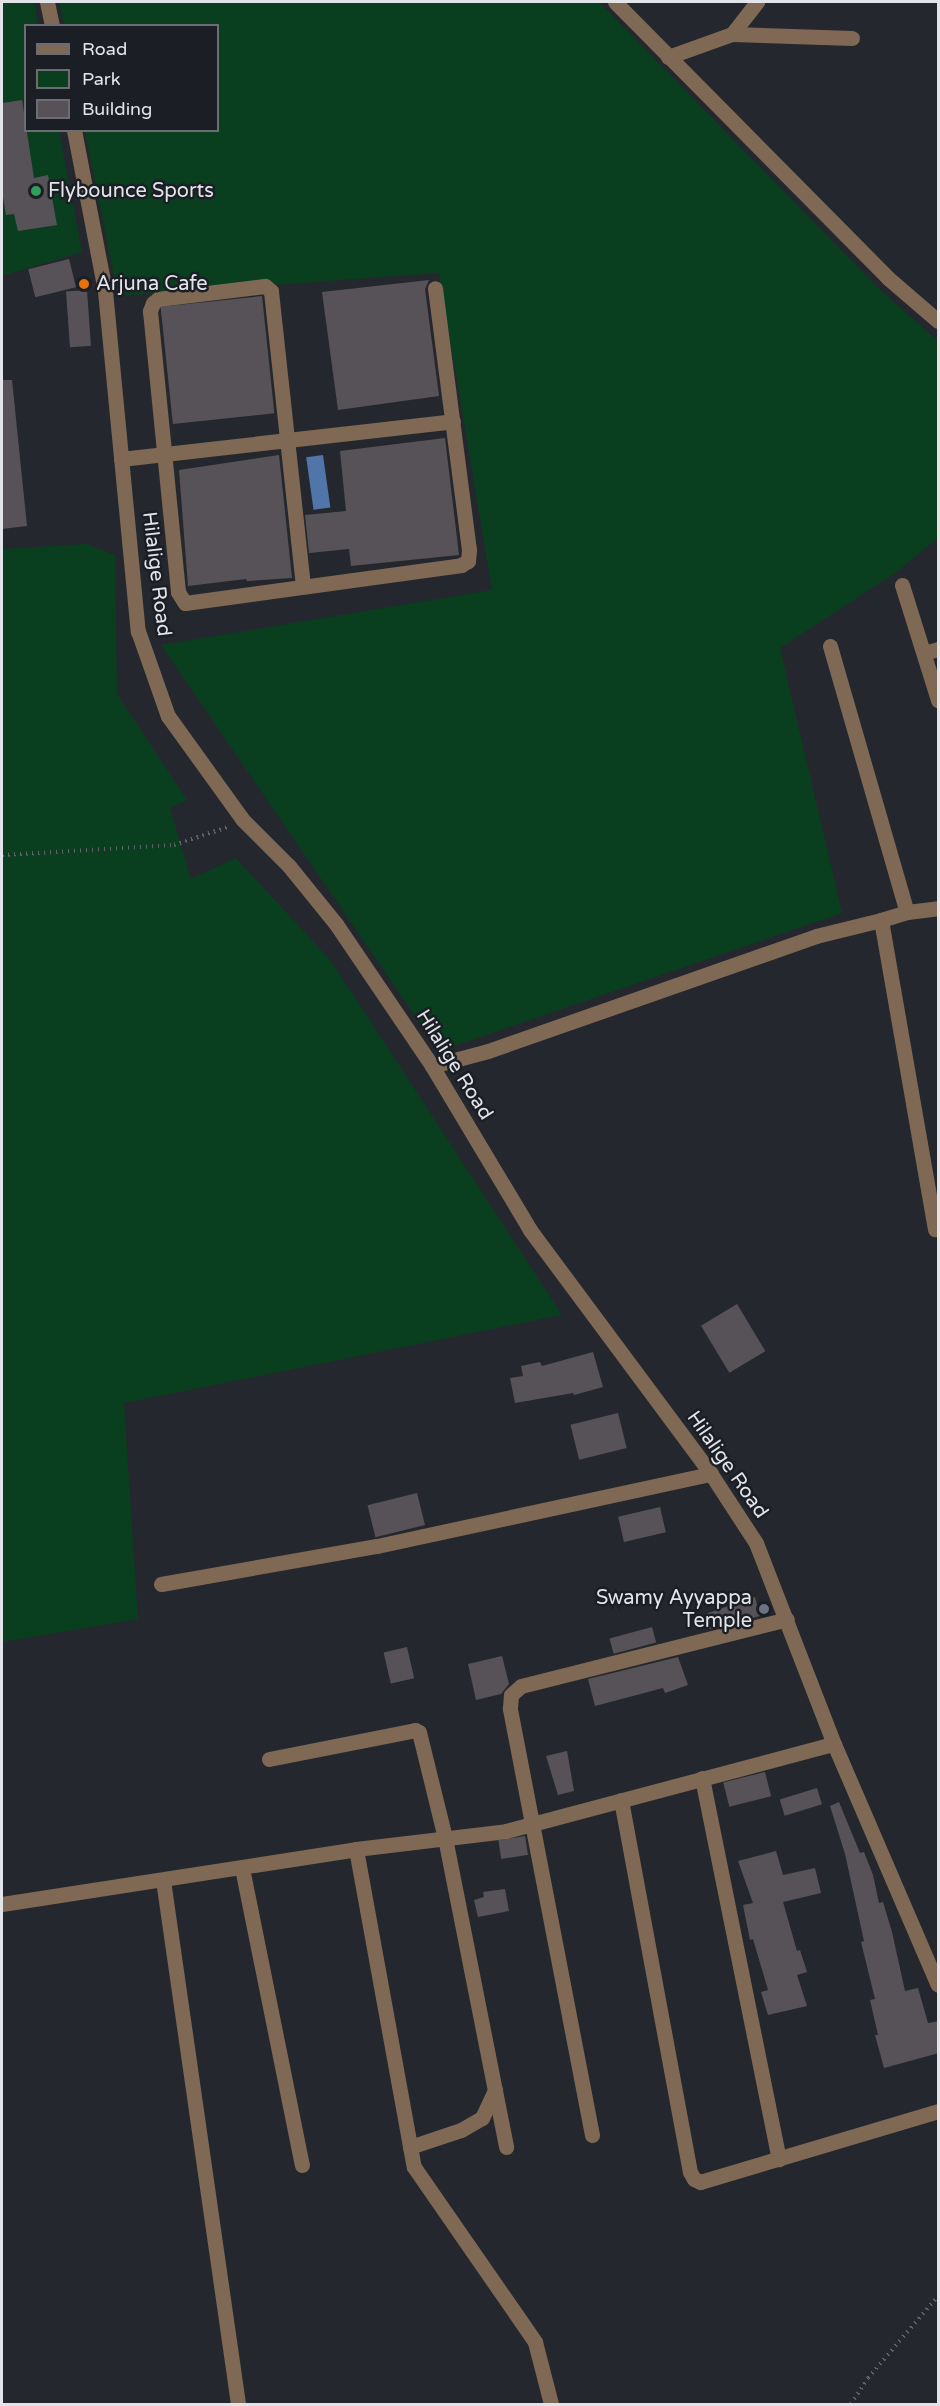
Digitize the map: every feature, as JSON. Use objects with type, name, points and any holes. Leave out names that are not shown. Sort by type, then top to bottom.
[{"type":"street","points":[[47,2],[52,24]]},
{"type":"street","points":[[615,2],[888,278],[939,321]]},
{"type":"street","points":[[732,34],[757,2]]},
{"type":"street","points":[[668,57],[732,34],[852,38]]},
{"type":"street","name":"Hilalige Road","points":[[74,132],[105,291],[138,631],[168,716],[243,820],[289,866],[336,924],[432,1066],[530,1230],[711,1474],[756,1543],[834,1744],[939,1985]]},
{"type":"street","points":[[303,586],[271,291],[265,286],[158,299],[153,303],[150,311],[164,454],[180,599],[185,603],[461,565],[468,561],[469,550],[435,288]]},
{"type":"street","points":[[121,459],[453,421]]},
{"type":"street","points":[[902,585],[931,651],[939,700]]},
{"type":"street","points":[[830,646],[907,912]]},
{"type":"street","points":[[432,1066],[488,1051],[816,936],[907,912],[939,908]]},
{"type":"street","points":[[881,920],[935,1229]]},
{"type":"street","points":[[161,1584],[377,1546],[711,1474]]},
{"type":"street","points":[[592,2135],[510,1708],[511,1695],[521,1686],[786,1619]]},
{"type":"street","points":[[268,1759],[415,1730],[422,1738],[445,1838],[506,2147]]},
{"type":"street","points":[[2,1904],[356,1849],[506,1831],[834,1744]]},
{"type":"street","points":[[702,1778],[779,2159]]},
{"type":"street","points":[[621,1800],[693,2179],[700,2182],[939,2111]]},
{"type":"street","points":[[356,1849],[414,2167],[535,2342],[551,2404]]},
{"type":"street","points":[[242,1868],[302,2165]]},
{"type":"street","points":[[163,1880],[238,2404]]},
{"type":"street","points":[[410,2147],[461,2130],[482,2118],[495,2090]]},
{"type":"path","points":[[2,855],[174,845],[212,834],[243,820]]},
{"type":"path","points":[[851,2404],[868,2378],[939,2296]]},
{"type":"green space","name":"Flybounce Sports","points":[[2,2],[34,2],[38,24],[24,24],[24,132],[59,132],[82,252],[2,276]]},
{"type":"green space","points":[[59,2],[599,2],[878,288],[938,341],[938,538],[895,573],[780,648],[842,913],[439,1051],[161,645],[492,590],[439,273],[118,296],[85,132],[219,132],[219,24],[64,24]]},
{"type":"green space","points":[[87,544],[115,555],[117,694],[187,800],[170,808],[191,879],[236,858],[331,961],[562,1315],[124,1403],[138,1619],[2,1642],[2,549]]},
{"type":"water","points":[[323,455],[330,507],[314,510],[306,457]]},
{"type":"building","points":[[22,100],[24,132],[27,132],[34,178],[48,175],[57,225],[18,231],[14,214],[6,215],[2,191],[2,103]]},
{"type":"building","points":[[69,259],[76,287],[35,297],[28,269]]},
{"type":"building","points":[[429,280],[425,289],[439,396],[338,410],[322,292]]},
{"type":"building","points":[[87,290],[91,346],[70,347],[66,291]]},
{"type":"building","points":[[262,296],[274,413],[173,424],[161,307]]},
{"type":"building","points":[[2,380],[12,380],[27,526],[2,529]]},
{"type":"building","points":[[445,438],[459,555],[351,566],[349,549],[309,553],[305,515],[346,511],[340,451]]},
{"type":"building","points":[[279,455],[292,578],[247,581],[246,579],[188,586],[179,470]]},
{"type":"building","points":[[737,1304],[765,1351],[729,1373],[701,1326]]},
{"type":"building","points":[[593,1352],[603,1387],[574,1395],[573,1393],[515,1403],[510,1378],[523,1376],[521,1366],[540,1362],[542,1366]]},
{"type":"building","points":[[618,1413],[627,1448],[579,1460],[570,1425]]},
{"type":"building","points":[[417,1493],[425,1525],[375,1537],[368,1505]]},
{"type":"building","points":[[660,1507],[666,1532],[624,1542],[618,1517]]},
{"type":"building","points":[[755,1597],[760,1616],[709,1629],[705,1614]]},
{"type":"building","points":[[652,1627],[656,1642],[614,1654],[609,1638]]},
{"type":"building","points":[[407,1647],[414,1678],[391,1684],[384,1652]]},
{"type":"building","points":[[502,1656],[509,1684],[501,1694],[476,1700],[468,1664]]},
{"type":"building","points":[[678,1657],[688,1685],[665,1693],[663,1688],[595,1706],[588,1679]]},
{"type":"building","points":[[567,1751],[574,1791],[558,1795],[546,1756]]},
{"type":"building","points":[[765,1772],[771,1796],[729,1807],[723,1782]]},
{"type":"building","points":[[817,1788],[822,1804],[785,1816],[780,1799]]},
{"type":"building","points":[[839,1802],[860,1853],[864,1852],[873,1875],[879,1903],[883,1902],[905,1991],[918,1988],[928,2023],[939,2021],[939,2053],[884,2068],[875,2035],[878,2035],[870,2000],[875,1999],[861,1942],[864,1941],[845,1854],[830,1806]]},
{"type":"building","points":[[525,1836],[528,1855],[501,1859],[498,1840]]},
{"type":"building","points":[[776,1851],[783,1875],[815,1868],[821,1893],[783,1902],[797,1951],[800,1950],[807,1972],[797,1975],[807,2006],[768,2015],[761,1992],[768,1990],[753,1939],[750,1940],[743,1905],[753,1903],[738,1861]]},
{"type":"building","points":[[505,1889],[509,1911],[478,1917],[474,1900],[484,1897],[483,1892]]},
{"type":"place","name":"Flybounce Sports","points":[[36,191]]},
{"type":"place","name":"Arjuna Cafe","points":[[84,284]]},
{"type":"place","name":"Swamy Ayyappa Temple","points":[[764,1609]]}]
